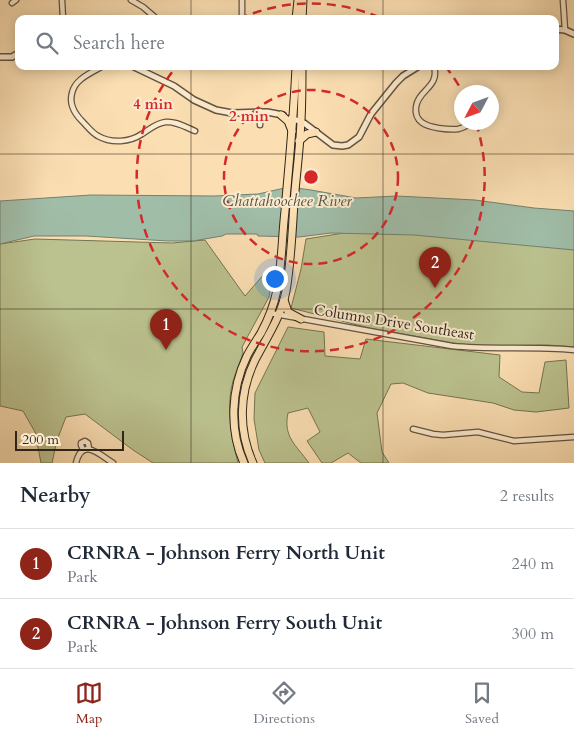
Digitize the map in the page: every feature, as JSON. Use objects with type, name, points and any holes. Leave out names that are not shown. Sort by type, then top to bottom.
[{"type":"main road","points":[[296,15],[298,0]]},
{"type":"main road","points":[[302,15],[303,0]]},
{"type":"main road","points":[[253,463],[246,446],[243,429],[243,395],[251,368],[279,315],[287,282],[299,142],[295,102],[296,70]]},
{"type":"main road","points":[[244,463],[238,448],[234,425],[234,400],[244,361],[260,335],[277,291],[292,132],[297,120],[302,70]]},
{"type":"main road","points":[[292,132],[289,123],[281,115],[288,111],[295,102]]},
{"type":"main road","points":[[299,142],[307,134],[316,132]]},
{"type":"main road","points":[[284,300],[288,312],[300,319]]},
{"type":"street","points":[[62,0],[63,15]]},
{"type":"street","points":[[130,0],[152,15]]},
{"type":"street","points":[[242,0],[242,15]]},
{"type":"street","points":[[563,0],[565,30]]},
{"type":"street","points":[[559,29],[574,34]]},
{"type":"street","points":[[0,57],[15,55]]},
{"type":"street","points":[[97,70],[78,82],[71,94],[71,102],[74,112],[99,137],[107,140],[125,141],[140,136],[157,124],[168,122],[177,123],[195,132]]},
{"type":"street","points":[[140,70],[174,86],[194,100],[216,110],[232,113],[260,111],[297,120],[336,146],[345,146],[355,141],[361,134],[371,114],[396,83],[412,70]]},
{"type":"street","points":[[435,70],[434,79],[416,105],[417,116],[426,126],[454,129]]},
{"type":"street","points":[[260,111],[260,125]]},
{"type":"street","name":"Columns Drive Southeast","points":[[270,313],[452,346],[574,350]]},
{"type":"street","points":[[413,429],[443,435],[478,432],[514,440],[574,437]]},
{"type":"street","points":[[82,450],[80,445],[85,441],[90,448]]},
{"type":"street","points":[[76,463],[82,450],[90,448],[113,463]]},
{"type":"green space","points":[[363,230],[574,242],[574,347],[459,344],[369,328],[291,308],[306,239]]},
{"type":"green space","points":[[35,239],[172,243],[205,240],[245,296],[266,272],[273,274],[269,297],[242,347],[243,353],[231,390],[230,418],[238,463],[153,463],[85,414],[66,417],[57,440],[52,463],[41,463],[35,432],[23,411],[0,406],[0,244]]},
{"type":"green space","points":[[288,327],[324,332],[325,356],[360,359],[366,339],[500,355],[499,377],[522,392],[539,393],[545,362],[566,360],[569,408],[536,412],[514,410],[493,403],[428,393],[403,383],[391,384],[377,413],[382,452],[389,463],[361,463],[348,453],[331,463],[322,463],[307,441],[320,432],[308,408],[288,413],[287,428],[295,446],[309,463],[265,463],[259,450],[254,419],[255,393]]},
{"type":"water","name":"Chattahoochee River","points":[[289,187],[356,198],[397,196],[475,200],[574,211],[574,250],[414,235],[331,233],[299,237],[226,234],[193,241],[86,236],[34,236],[0,244],[0,201],[91,195],[214,196],[258,194]]},
{"type":"place","name":"CRNRA - Johnson Ferry South Unit","points":[[435,288]]},
{"type":"place","name":"CRNRA - Johnson Ferry North Unit","points":[[166,350]]}]
